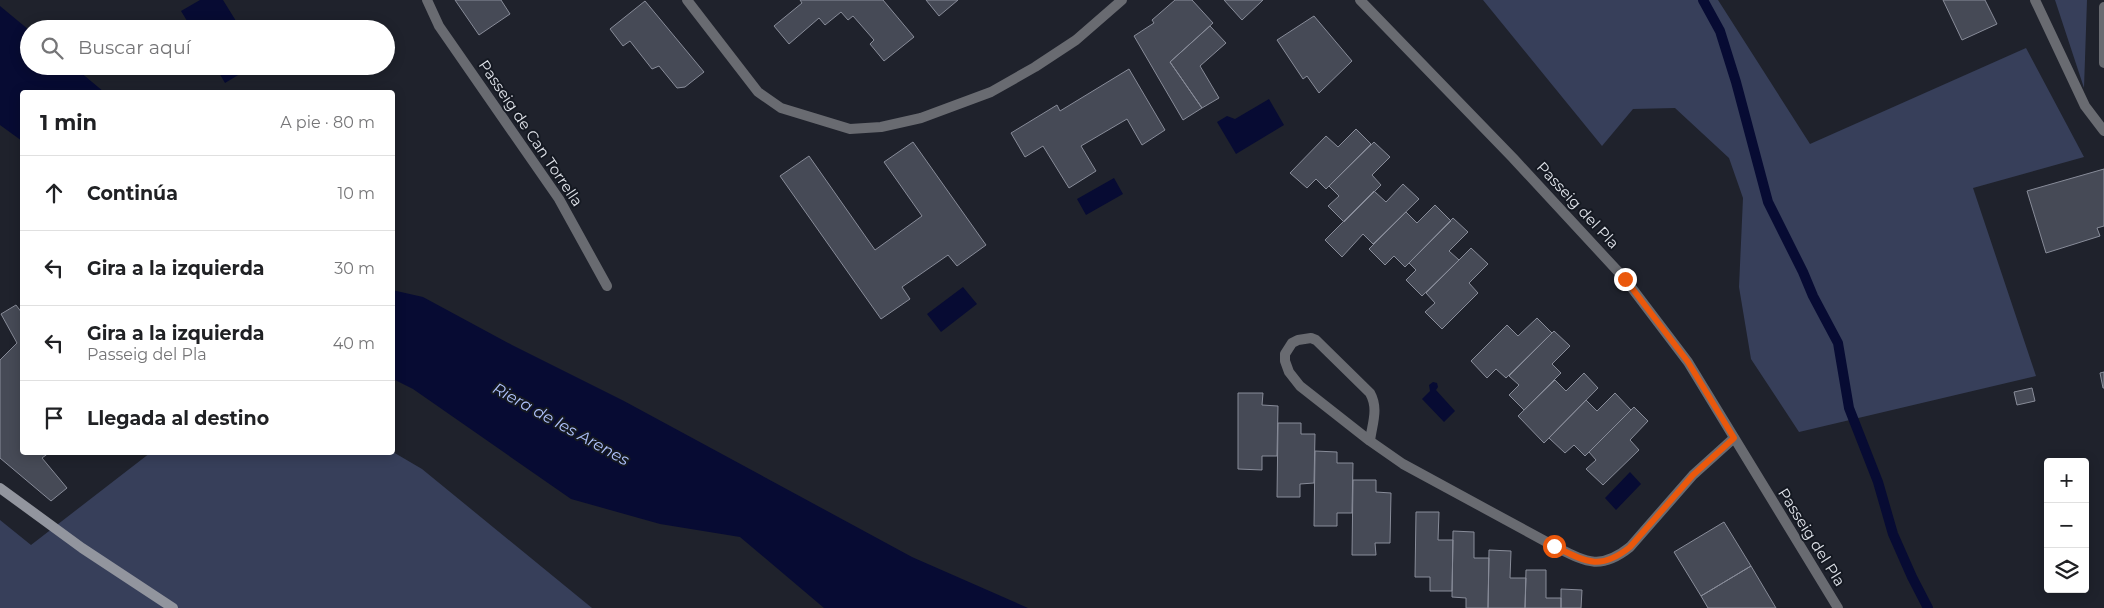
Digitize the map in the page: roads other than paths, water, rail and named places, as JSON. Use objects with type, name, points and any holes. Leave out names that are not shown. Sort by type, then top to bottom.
[{"type":"street","name":"Passeig de Can Torrella","points":[[427,0],[439,26],[559,200],[607,286]]},
{"type":"street","points":[[687,0],[758,92],[781,108],[850,129],[881,127],[921,118],[991,92],[1035,67],[1076,40],[1122,0]]},
{"type":"street","name":"Passeig del Pla","points":[[1360,0],[1513,158],[1625,279],[1688,362],[1838,608]]},
{"type":"street","points":[[2035,0],[2085,106],[2104,131]]},
{"type":"street","points":[[2104,7],[2104,64]]},
{"type":"street","points":[[1370,441],[1375,402],[1370,394],[1316,340],[1303,338],[1292,343],[1285,354],[1285,361],[1289,372],[1300,386],[1370,441],[1404,464],[1554,546],[1577,558],[1592,562],[1606,562],[1619,556],[1630,547],[1693,475],[1734,438]]},
{"type":"street","points":[[0,488],[82,548],[173,608]]},
{"type":"water","points":[[200,0],[223,0],[235,20],[186,20],[181,11]]},
{"type":"water","points":[[0,6],[20,23],[20,75],[84,75],[102,90],[20,90],[20,140],[0,125]]},
{"type":"water","points":[[220,75],[238,75],[225,83]]},
{"type":"water","points":[[1269,99],[1284,125],[1236,154],[1217,122],[1227,116],[1235,119]]},
{"type":"water","points":[[1114,178],[1123,194],[1086,215],[1077,199]]},
{"type":"water","points":[[963,287],[977,304],[941,332],[927,314]]},
{"type":"water","name":"Riera de les Arenes","points":[[395,291],[423,297],[512,345],[624,401],[912,557],[1028,608],[824,608],[740,537],[660,524],[571,499],[413,389],[395,380]]},
{"type":"water","points":[[1433,382],[1437,383],[1438,387],[1436,390],[1455,411],[1444,422],[1422,399],[1430,391],[1429,385]]},
{"type":"water","points":[[1630,472],[1641,484],[1616,510],[1605,498]]},
{"type":"waterway","points":[[1703,0],[1720,31],[1736,82],[1768,202],[1838,343],[1849,408],[1878,482],[1893,534],[1928,608]]}]
